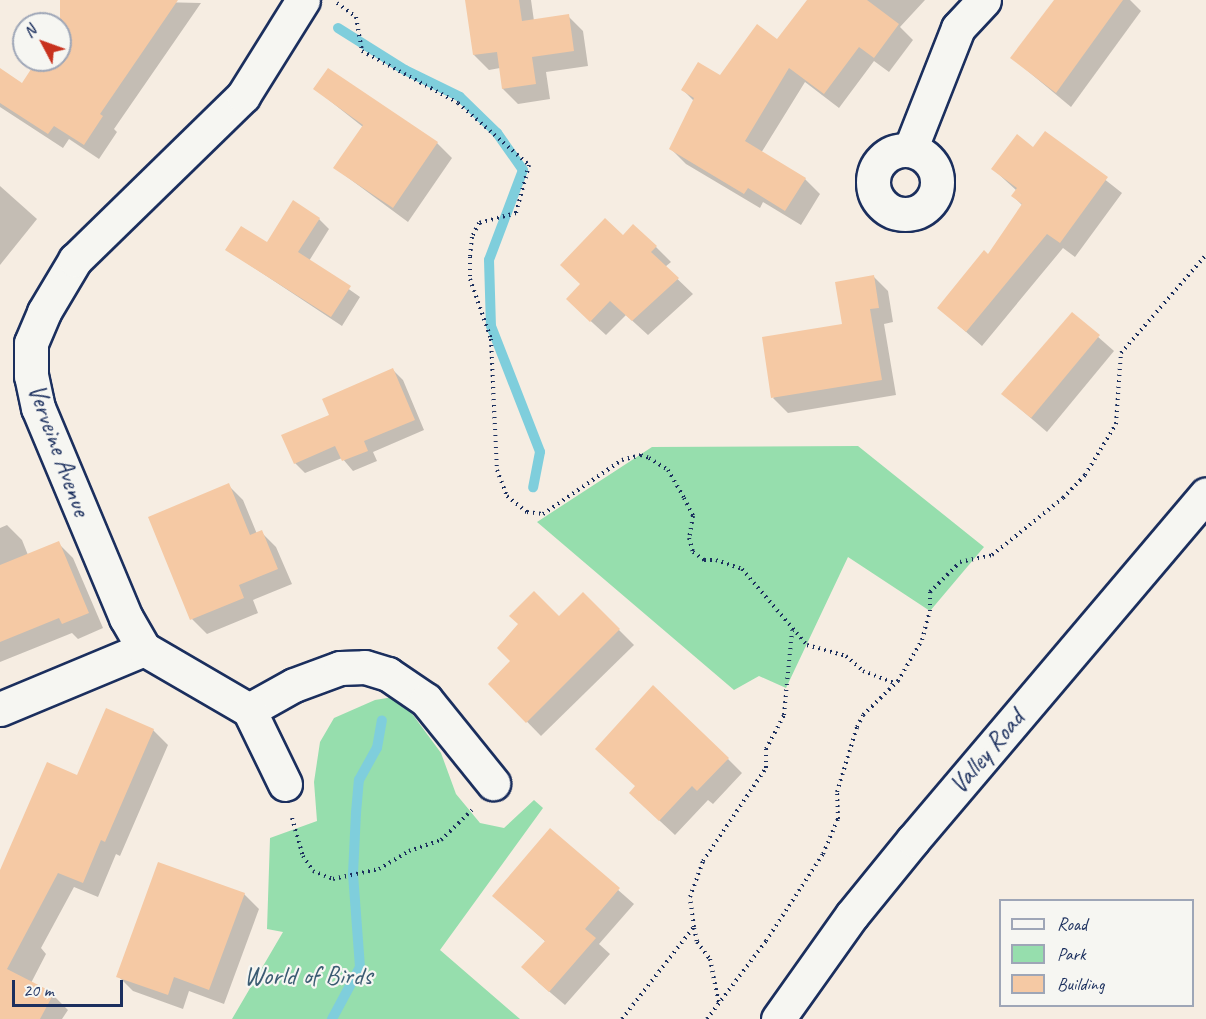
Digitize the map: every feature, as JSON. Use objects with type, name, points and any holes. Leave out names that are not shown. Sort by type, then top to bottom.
[{"type":"street","name":"Verveine Avenue","points":[[144,649],[113,591],[38,408],[31,376],[31,343],[44,312],[75,260],[243,96],[303,0]]},
{"type":"street","points":[[910,150],[958,28],[984,0]]},
{"type":"street","name":"Valley Road","points":[[778,1019],[852,915],[913,840],[1206,494]]},
{"type":"street","points":[[0,710],[144,649],[249,710],[285,784]]},
{"type":"street","points":[[249,710],[294,685],[340,668],[365,667],[388,674],[426,700],[493,783]]},
{"type":"path","points":[[332,0],[356,17],[361,32],[362,51],[458,103],[503,146],[523,158],[529,165],[516,213],[492,217],[479,223],[471,237],[470,279],[491,339],[496,470],[507,496],[527,512],[543,514],[622,460],[641,455],[649,458],[668,470],[693,516],[690,538],[693,552],[704,560],[716,560],[742,569],[761,586],[792,629],[807,645],[846,656],[863,671],[895,683]]},
{"type":"path","points":[[707,1019],[766,941],[823,854],[838,819],[837,792],[857,727],[863,715],[895,683],[922,640],[930,611],[930,592],[960,562],[992,555],[1063,498],[1085,475],[1116,424],[1121,353],[1206,255]]},
{"type":"path","points":[[719,1004],[710,959],[696,942],[690,897],[702,861],[766,768],[766,749],[784,715],[792,629]]},
{"type":"path","points":[[285,784],[303,856],[313,871],[333,879],[379,869],[409,851],[441,840],[471,812],[493,783]]},
{"type":"path","points":[[622,1019],[694,927]]},
{"type":"green space","points":[[858,446],[984,547],[930,611],[848,557],[786,688],[759,676],[734,690],[537,522],[652,447]]},
{"type":"green space","name":"World of Birds","points":[[399,696],[441,753],[456,794],[480,823],[504,828],[534,800],[543,808],[440,950],[520,1019],[232,1019],[283,932],[267,929],[270,838],[317,821],[314,782],[320,742],[334,718],[375,700]]},
{"type":"building","points":[[60,0],[178,0],[100,114],[103,116],[84,145],[54,126],[48,134],[0,103],[0,68],[22,83],[29,72],[72,72],[72,12],[60,12]]},
{"type":"building","points":[[465,0],[519,0],[522,21],[569,14],[574,51],[532,57],[536,84],[502,89],[497,52],[473,55]]},
{"type":"building","points":[[807,0],[867,0],[899,24],[874,58],[859,47],[824,94],[789,68],[745,141],[806,178],[785,211],[748,188],[744,194],[669,149],[694,98],[681,90],[698,62],[720,75],[757,24],[777,39]]},
{"type":"building","points":[[1054,0],[1123,0],[1056,93],[1010,58]]},
{"type":"building","points":[[328,68],[438,142],[393,208],[333,168],[363,125],[313,89]]},
{"type":"building","points":[[1045,131],[1108,177],[1060,243],[1047,234],[966,332],[937,308],[984,250],[988,254],[1022,204],[1011,196],[1017,188],[991,169],[1017,134],[1033,147]]},
{"type":"building","points":[[293,200],[320,218],[298,252],[351,286],[331,317],[225,250],[241,226],[267,242]]},
{"type":"building","points":[[605,218],[623,235],[633,224],[657,246],[651,252],[679,278],[632,321],[610,301],[590,322],[566,299],[580,284],[560,265]]},
{"type":"building","points":[[874,275],[879,308],[870,309],[882,380],[771,398],[762,337],[842,324],[835,282]]},
{"type":"building","points":[[1072,312],[1100,335],[1031,418],[1001,394]]},
{"type":"building","points":[[393,368],[415,420],[364,441],[368,451],[342,461],[335,446],[294,464],[281,435],[329,415],[322,399]]},
{"type":"building","points":[[229,483],[250,535],[262,530],[278,569],[239,585],[244,598],[190,620],[148,517]]},
{"type":"building","points":[[59,541],[89,613],[62,624],[59,618],[0,642],[0,565]]},
{"type":"building","points":[[534,591],[559,616],[583,592],[620,629],[526,723],[488,684],[510,661],[497,648],[518,624],[509,616]]},
{"type":"building","points":[[653,685],[729,758],[697,791],[692,786],[659,821],[629,793],[635,786],[595,749]]},
{"type":"building","points":[[106,708],[154,729],[105,842],[101,840],[83,883],[58,873],[7,969],[54,993],[40,1019],[0,1019],[0,870],[47,762],[77,775]]},
{"type":"building","points":[[550,828],[620,888],[585,929],[596,938],[549,992],[521,967],[545,941],[492,896]]},
{"type":"building","points":[[158,862],[245,893],[209,990],[174,977],[168,995],[116,977]]},
{"type":"waterway","points":[[338,28],[405,70],[460,97],[497,133],[523,170],[489,260],[491,326],[540,452],[533,487]]},
{"type":"waterway","points":[[332,1019],[360,967],[353,874],[356,813],[359,780],[377,748],[382,720]]}]
